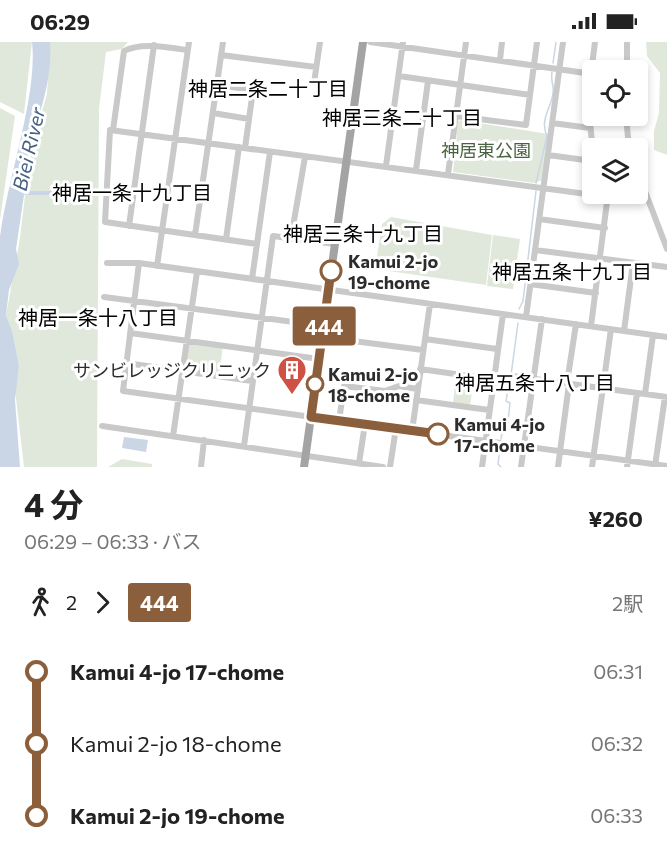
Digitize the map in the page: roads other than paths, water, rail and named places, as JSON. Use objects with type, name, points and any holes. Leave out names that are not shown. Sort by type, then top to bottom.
[{"type":"main road","points":[[304,467],[363,42]]},
{"type":"street","points":[[187,50],[144,42],[135,44],[124,51],[112,130],[110,130],[105,222],[257,244]]},
{"type":"street","points":[[157,266],[189,42]]},
{"type":"street","points":[[195,235],[223,42]]},
{"type":"street","points":[[314,83],[320,42]]},
{"type":"street","points":[[370,42],[403,44],[433,51],[582,72]]},
{"type":"street","points":[[433,51],[434,42]]},
{"type":"street","points":[[448,174],[466,42]]},
{"type":"street","points":[[500,60],[502,42]]},
{"type":"street","points":[[456,116],[526,125],[537,42]]},
{"type":"street","points":[[526,317],[563,42]]},
{"type":"street","points":[[593,60],[595,42]]},
{"type":"street","points":[[627,42],[627,60]]},
{"type":"street","points":[[386,166],[403,44]]},
{"type":"street","points":[[129,226],[154,45]]},
{"type":"street","points":[[221,54],[316,68]]},
{"type":"street","points":[[399,76],[530,95]]},
{"type":"street","points":[[416,170],[428,81]]},
{"type":"street","points":[[217,85],[253,90],[226,239]]},
{"type":"street","points":[[213,113],[249,119]]},
{"type":"street","points":[[552,123],[590,128],[592,138]]},
{"type":"street","points":[[112,130],[582,193]]},
{"type":"street","points":[[252,279],[270,152]]},
{"type":"street","points":[[548,155],[582,160]]},
{"type":"street","points":[[291,238],[305,157]]},
{"type":"street","points":[[591,326],[607,204]]},
{"type":"street","points":[[647,204],[667,249]]},
{"type":"street","points":[[539,219],[604,228]]},
{"type":"street","points":[[244,446],[273,236],[335,244]]},
{"type":"street","points":[[535,250],[667,267]]},
{"type":"street","points":[[107,263],[122,266],[140,263],[667,337]]},
{"type":"street","points":[[140,263],[123,391],[560,451],[627,464],[667,466]]},
{"type":"street","points":[[624,331],[633,263]]},
{"type":"street","points":[[174,436],[197,272]]},
{"type":"street","points":[[530,284],[596,293]]},
{"type":"street","points":[[104,297],[324,326]]},
{"type":"street","points":[[412,431],[430,304]]},
{"type":"street","points":[[482,467],[502,314]]},
{"type":"street","points":[[521,467],[542,319]]},
{"type":"street","points":[[558,467],[576,324]]},
{"type":"street","points":[[592,467],[611,329]]},
{"type":"street","points":[[130,333],[319,359]]},
{"type":"street","points":[[645,394],[654,335]]},
{"type":"street","points":[[322,337],[423,350]]},
{"type":"street","points":[[425,339],[498,349]]},
{"type":"street","points":[[126,363],[252,381]]},
{"type":"street","points":[[420,369],[494,380],[533,379],[666,397],[655,466]]},
{"type":"street","points":[[339,421],[344,386],[385,391],[399,386],[417,389]]},
{"type":"street","points":[[627,464],[637,393]]},
{"type":"street","points":[[416,400],[489,410]]},
{"type":"street","points":[[359,464],[365,424]]},
{"type":"street","points":[[102,426],[383,467]]},
{"type":"street","points":[[390,467],[396,428]]},
{"type":"street","points":[[201,467],[204,440]]},
{"type":"water","name":"Biei River","points":[[32,42],[50,42],[50,62],[44,99],[29,153],[24,191],[74,191],[74,195],[24,195],[16,249],[19,264],[9,290],[6,315],[12,330],[19,365],[15,400],[20,467],[0,467],[0,237],[31,87]]},
{"type":"water","points":[[124,437],[148,440],[146,452],[122,448]]},
{"type":"waterway","points":[[553,63],[556,42]]},
{"type":"waterway","points":[[536,183],[547,136],[545,123],[553,93],[552,72]]},
{"type":"waterway","points":[[519,309],[523,301],[536,191]]},
{"type":"waterway","points":[[511,375],[518,323]]},
{"type":"waterway","points":[[501,439],[504,422],[508,422],[510,403],[506,401],[509,383]]},
{"type":"waterway","points":[[500,449],[498,464],[501,467]]},
{"type":"place","name":"Kamui 2-jo 19-chome","points":[[331,271]]},
{"type":"place","name":"Kamui 2-jo 18-chome","points":[[315,384]]},
{"type":"place","name":"サンビレッジクリニック","points":[[292,396]]},
{"type":"place","name":"Kamui 4-jo 17-chome","points":[[438,434]]},
{"type":"district","name":"神居二条二十丁目","points":[[268,88]]},
{"type":"district","name":"神居三条二十丁目","points":[[402,117]]},
{"type":"district","name":"神居一条十九丁目","points":[[132,192]]},
{"type":"district","name":"神居三条十九丁目","points":[[363,233]]},
{"type":"district","name":"神居五条十九丁目","points":[[572,271]]},
{"type":"district","name":"神居一条十八丁目","points":[[98,317]]},
{"type":"district","name":"神居五条十八丁目","points":[[535,382]]},
{"type":"park label","name":"神居東公園","points":[[486,150]]}]
